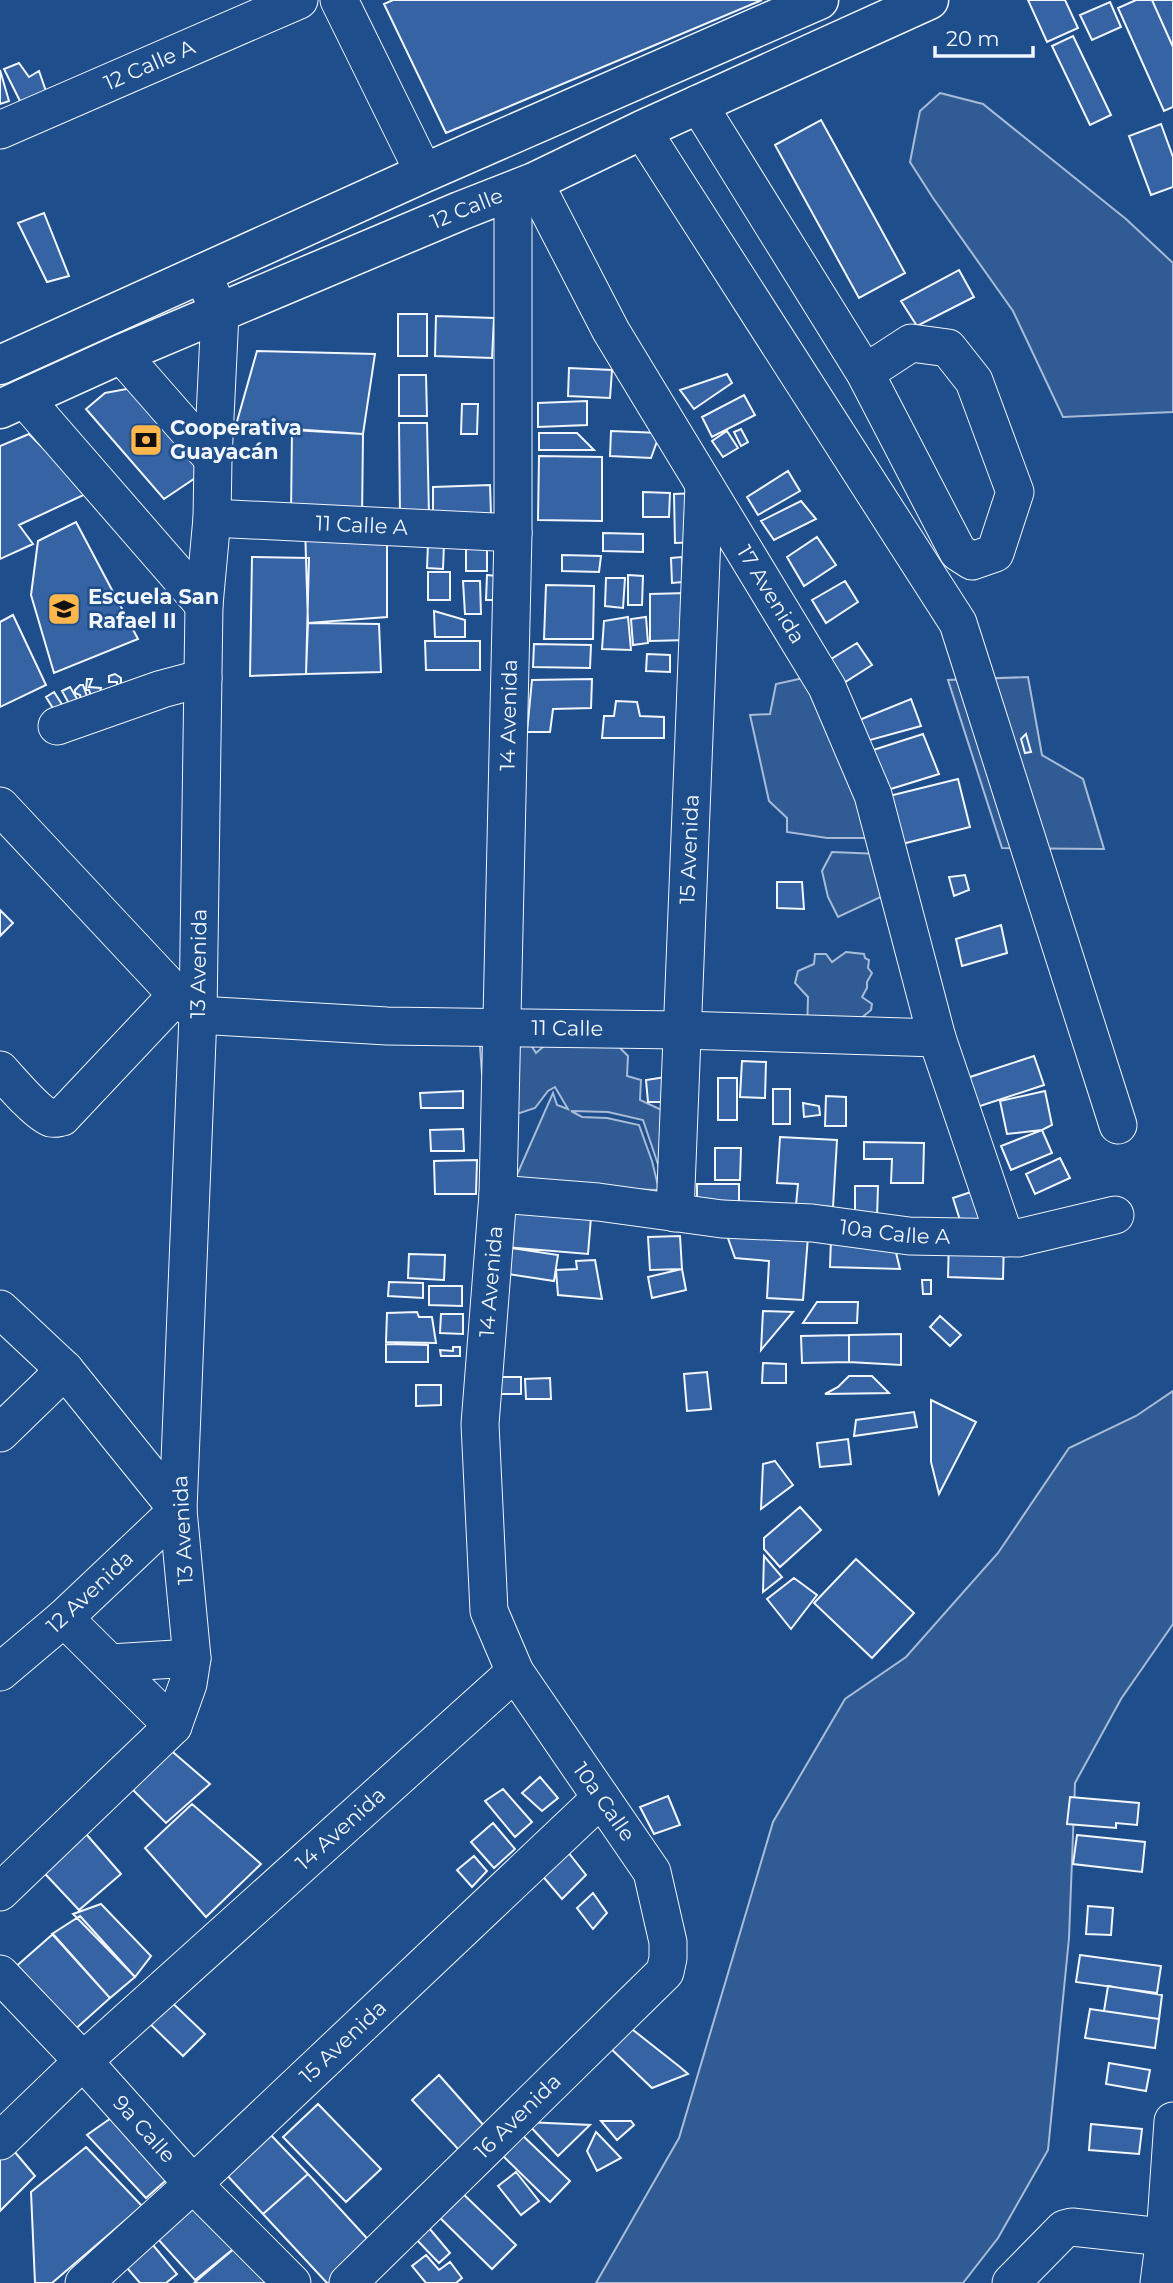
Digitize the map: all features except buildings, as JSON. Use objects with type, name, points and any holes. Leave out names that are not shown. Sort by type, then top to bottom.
[{"type":"main road","points":[[0,365],[424,173],[819,0]]},
{"type":"main road","name":"12 Calle","points":[[12,404],[121,354],[524,186],[929,0]]},
{"type":"street","name":"12 Calle A","points":[[0,131],[299,0]]},
{"type":"street","points":[[341,1],[424,173]]},
{"type":"street","points":[[698,104],[865,373],[958,552],[972,561],[995,553],[1014,492],[974,381],[948,348],[911,343],[865,373]]},
{"type":"street","points":[[642,130],[958,623],[1118,1125]]},
{"type":"street","name":"17 Avenida","points":[[524,186],[827,687],[873,795],[937,1038],[1005,1238]]},
{"type":"street","name":"14 Avenida","points":[[0,2141],[83,2061],[515,1672],[489,1611],[480,1424],[498,1194],[524,186]]},
{"type":"street","name":"13 Avenida","points":[[0,1892],[173,1726],[190,1671],[178,1510],[188,1005],[204,605],[212,518],[212,459],[220,313],[202,273]]},
{"type":"street","points":[[121,354],[212,459]]},
{"type":"street","points":[[12,404],[204,605]]},
{"type":"street","name":"15 Avenida","points":[[675,1213],[704,485]]},
{"type":"street","name":"11 Calle A","points":[[212,518],[513,533]]},
{"type":"street","points":[[57,726],[162,689],[203,678]]},
{"type":"street","points":[[0,806],[188,1005],[62,1116],[55,1119],[48,1117],[7,1087]]},
{"type":"street","name":"11 Calle","points":[[188,1005],[387,1026],[501,1026],[937,1038]]},
{"type":"street","name":"10a Calle A","points":[[498,1194],[598,1202],[722,1219],[812,1223],[909,1236],[1018,1238],[1115,1215]]},
{"type":"street","points":[[0,1309],[65,1370],[178,1510]]},
{"type":"street","points":[[0,1433],[65,1370]]},
{"type":"street","name":"12 Avenida","points":[[0,1672],[64,1618],[178,1510]]},
{"type":"street","points":[[64,1618],[173,1726]]},
{"type":"street","points":[[110,1664],[190,1671]]},
{"type":"street","name":"10a Calle","points":[[515,1672],[652,1872],[668,1942]]},
{"type":"street","name":"15 Avenida","points":[[84,2283],[194,2184],[601,1798]]},
{"type":"street","name":"16 Avenida","points":[[348,2283],[665,1972],[668,1942]]},
{"type":"street","name":"9a Calle","points":[[0,1974],[194,2184],[292,2283]]},
{"type":"street","points":[[1159,2283],[1169,2237],[1173,2121]]},
{"type":"street","points":[[1011,2283],[1064,2229],[1072,2227],[1169,2237]]},
{"type":"shaded area","points":[[940,93],[983,104],[1126,219],[1173,263],[1173,412],[1063,417],[1013,311],[910,162],[920,111]]},
{"type":"shaded area","points":[[808,677],[880,838],[827,838],[787,832],[787,818],[769,801],[750,715],[770,714],[776,684]]},
{"type":"shaded area","points":[[1028,677],[1042,755],[1083,779],[1104,849],[1002,848],[948,680]]},
{"type":"shaded area","points":[[832,852],[879,854],[885,895],[838,917],[828,897],[822,871]]},
{"type":"shaded area","points":[[846,952],[864,954],[869,960],[868,968],[872,973],[862,997],[872,1004],[871,1010],[854,1024],[807,1032],[808,997],[795,983],[798,971],[814,964],[815,954],[826,954],[832,962]]},
{"type":"shaded area","points":[[488,1042],[531,1045],[536,1053],[544,1046],[616,1044],[628,1056],[627,1076],[641,1080],[640,1100],[668,1113],[666,1188],[643,1120],[608,1112],[571,1111],[582,1117],[607,1118],[639,1125],[659,1190],[512,1186],[553,1093],[557,1105],[568,1109],[555,1087],[548,1091],[535,1108],[514,1115],[492,1097],[482,1074],[480,1047]]},
{"type":"shaded area","points":[[1173,1391],[1173,1624],[1121,1699],[1075,1783],[1069,1938],[1048,2150],[998,2238],[963,2283],[596,2283],[679,2138],[773,1822],[845,1699],[906,1657],[998,1553],[1069,1448],[1136,1416]]},
{"type":"place","name":"Cooperativa Guayacán","points":[[146,440]]},
{"type":"place","name":"Escuela San Rafael II","points":[[64,609]]}]
